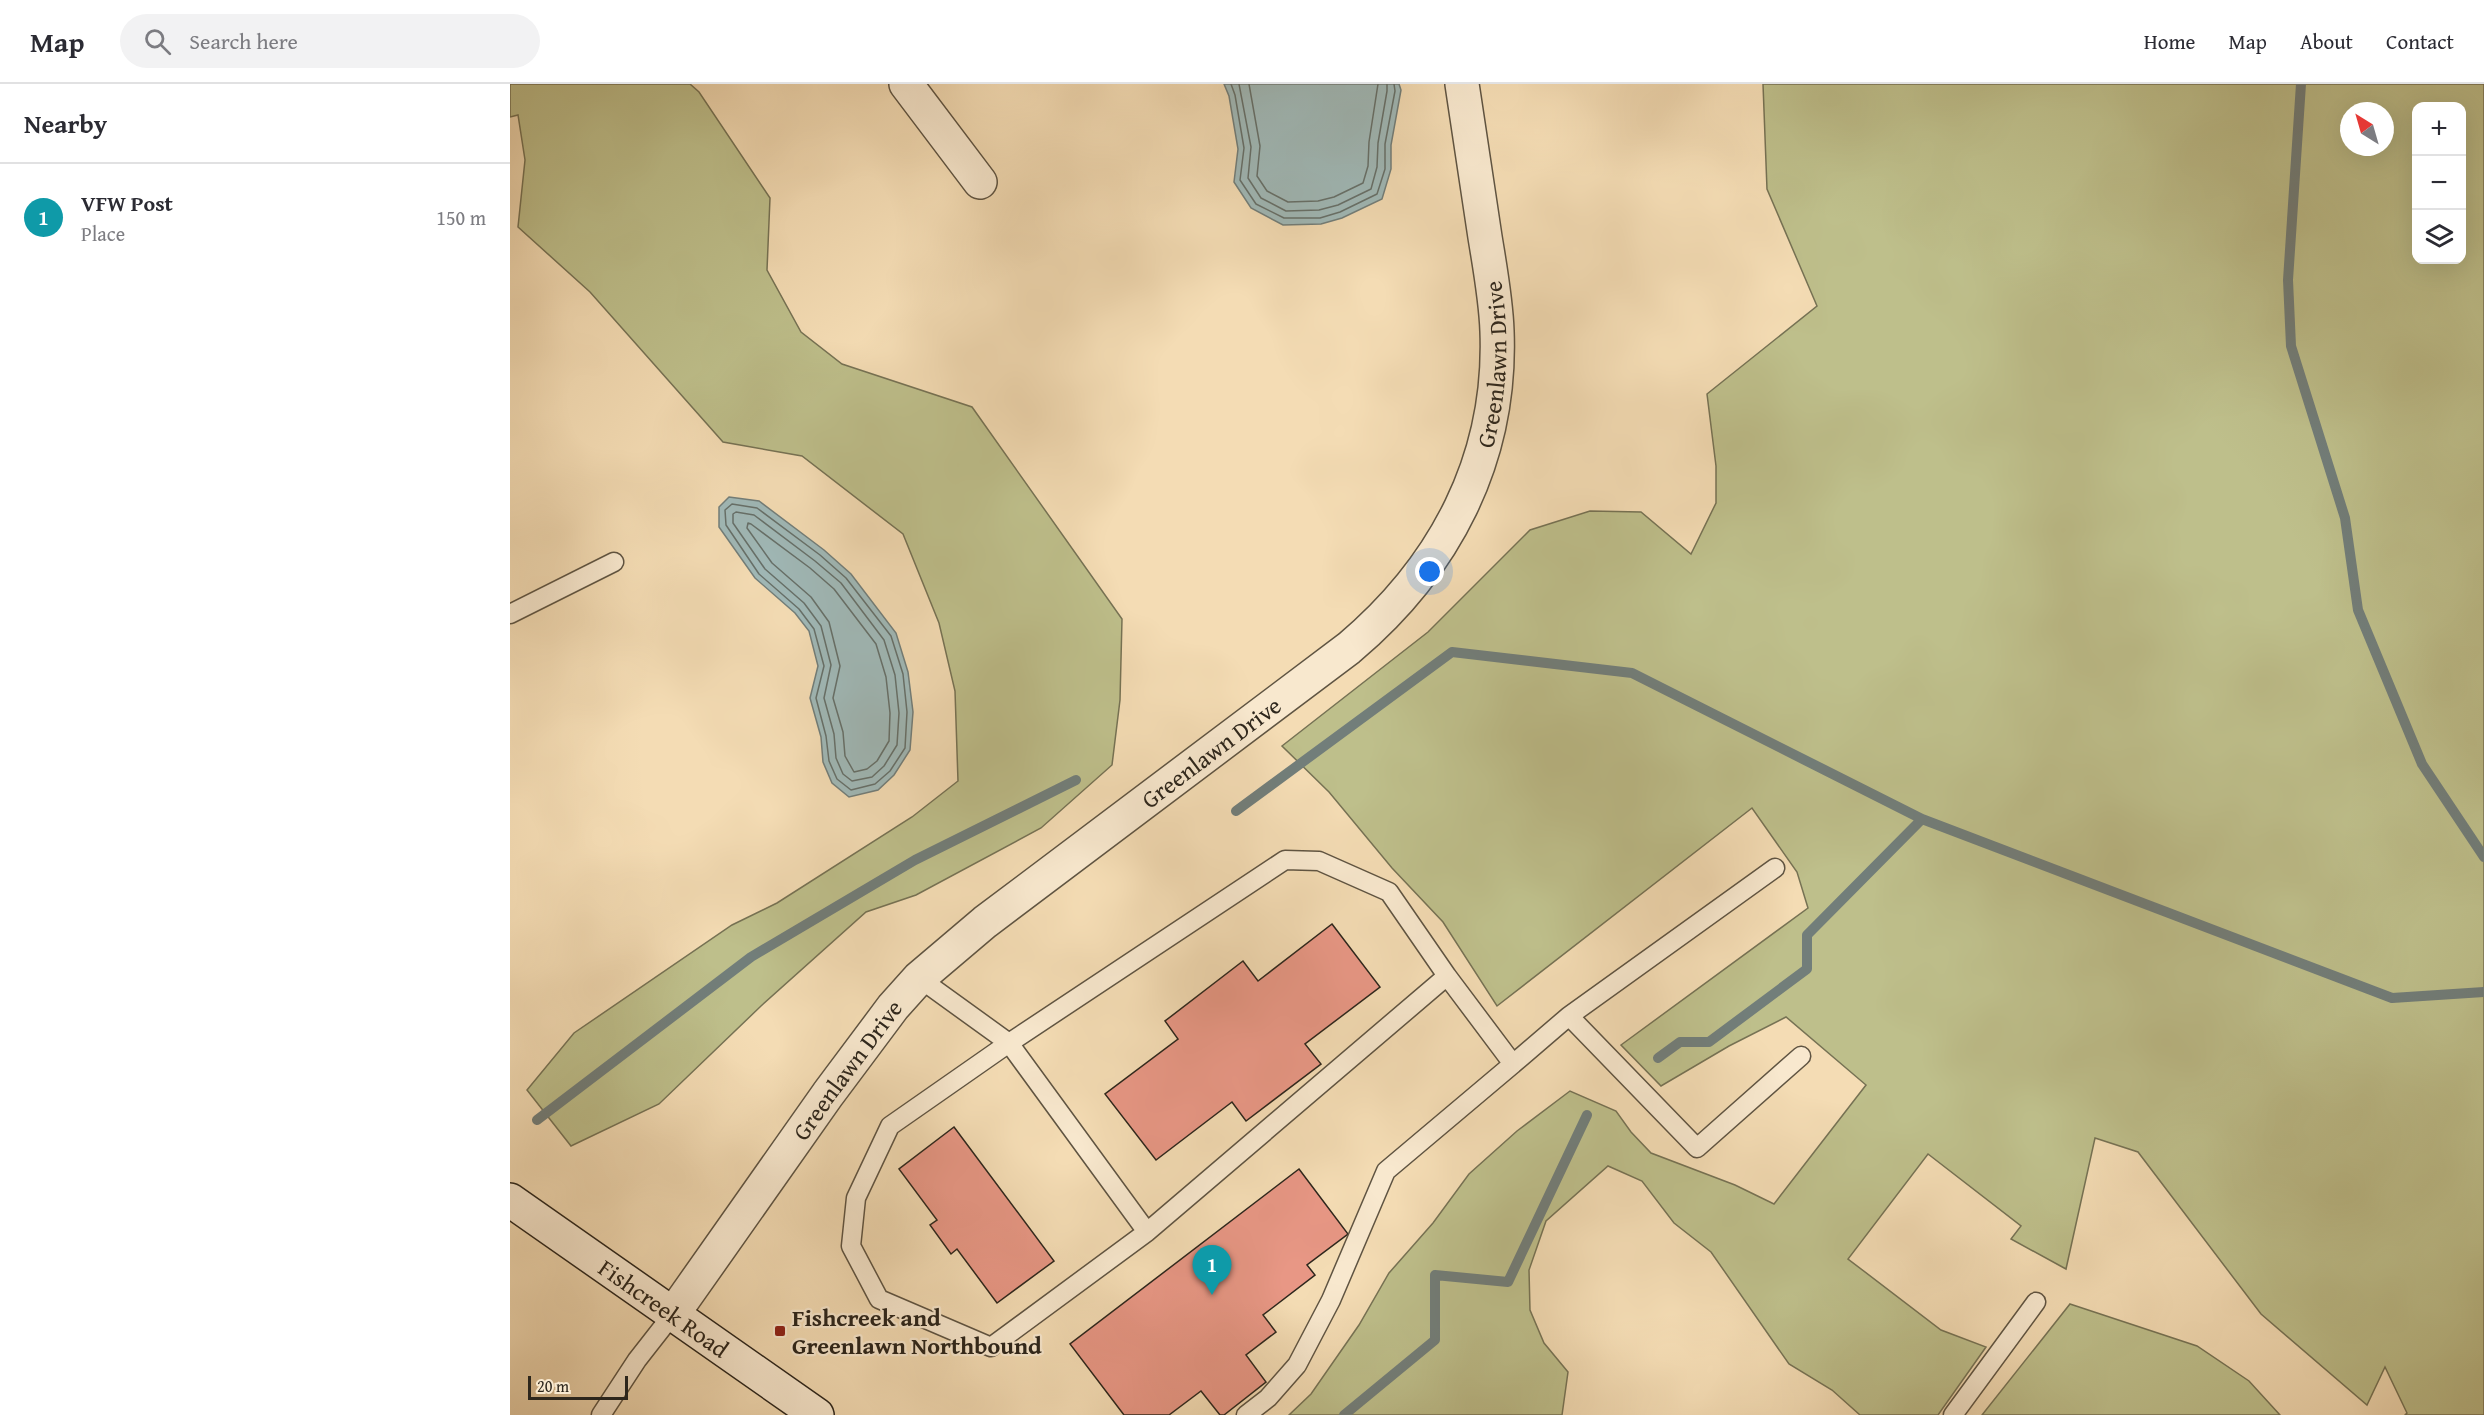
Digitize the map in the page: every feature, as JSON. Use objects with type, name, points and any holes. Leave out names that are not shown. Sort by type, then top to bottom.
[{"type":"street","points":[[906,84],[980,182]]},
{"type":"street","name":"Greenlawn Drive","points":[[673,1314],[828,1094],[893,1007],[918,978],[985,922],[1382,621],[1413,585],[1442,545],[1465,502],[1480,458],[1490,418],[1496,375],[1497,332],[1493,289],[1462,84]]},
{"type":"street","name":"Fishcreek Road","points":[[510,1200],[818,1415]]},
{"type":"lane","points":[[510,614],[614,562]]},
{"type":"lane","points":[[1447,976],[1147,1232],[991,1347],[879,1299],[851,1246],[856,1198],[890,1126],[1009,1043],[1286,860],[1319,861],[1389,892],[1447,976],[1514,1064]]},
{"type":"lane","points":[[1246,1415],[1268,1398],[1297,1365],[1331,1300],[1386,1171],[1569,1016],[1775,868]]},
{"type":"lane","points":[[918,978],[1009,1043],[1147,1232]]},
{"type":"lane","points":[[1569,1016],[1697,1148],[1800,1056]]},
{"type":"lane","points":[[1953,1415],[2036,1302]]},
{"type":"lane","points":[[601,1415],[637,1360],[673,1314]]},
{"type":"green space","points":[[510,84],[690,84],[699,92],[770,198],[767,270],[801,332],[842,364],[972,407],[1122,619],[1120,700],[1112,765],[1041,828],[916,895],[866,912],[761,1006],[659,1104],[571,1146],[527,1090],[574,1033],[732,925],[777,903],[912,817],[958,781],[955,691],[939,623],[903,534],[802,456],[723,442],[590,292],[518,227],[525,160],[518,115],[510,117]]},
{"type":"green space","points":[[1763,84],[2484,84],[2484,1415],[2405,1415],[2407,1413],[2385,1367],[2367,1405],[2261,1314],[2138,1152],[2095,1138],[2066,1269],[2011,1239],[2021,1226],[1928,1154],[1848,1259],[1941,1330],[1986,1347],[1938,1415],[1860,1415],[1832,1390],[1789,1364],[1711,1252],[1674,1223],[1642,1181],[1608,1166],[1546,1221],[1529,1270],[1530,1310],[1544,1343],[1568,1372],[1562,1415],[1289,1415],[1311,1394],[1359,1325],[1389,1273],[1433,1223],[1469,1174],[1517,1131],[1570,1091],[1616,1111],[1631,1132],[1651,1153],[1735,1185],[1774,1204],[1866,1085],[1786,1017],[1729,1046],[1661,1086],[1621,1045],[1808,908],[1797,872],[1752,808],[1497,1006],[1443,922],[1392,868],[1329,792],[1282,746],[1428,632],[1530,530],[1590,511],[1641,512],[1691,554],[1716,503],[1716,466],[1707,394],[1817,306],[1767,189]]},
{"type":"green space","points":[[2070,1304],[2197,1346],[2249,1381],[2280,1415],[1982,1415]]},
{"type":"water","points":[[1224,84],[1399,84],[1401,90],[1391,145],[1391,169],[1382,199],[1342,218],[1321,224],[1283,225],[1251,208],[1234,182],[1238,149],[1229,96]]},
{"type":"water","points":[[729,497],[759,501],[824,550],[851,574],[896,633],[908,672],[913,712],[910,750],[894,775],[878,790],[849,797],[832,783],[823,762],[821,737],[810,698],[818,666],[809,631],[795,613],[755,578],[719,527],[719,507]]},
{"type":"building","points":[[1332,924],[1380,987],[1305,1044],[1321,1064],[1246,1121],[1232,1102],[1156,1160],[1105,1094],[1178,1039],[1165,1021],[1243,961],[1258,981]]},
{"type":"building","points":[[954,1127],[1054,1261],[997,1303],[957,1249],[951,1254],[930,1225],[937,1220],[899,1169]]},
{"type":"building","points":[[1299,1169],[1348,1234],[1307,1265],[1315,1275],[1263,1315],[1276,1332],[1246,1355],[1266,1382],[1224,1415],[1220,1415],[1201,1391],[1169,1415],[1124,1415],[1070,1344]]},
{"type":"waterway","points":[[2301,84],[2288,280],[2291,346],[2345,518],[2358,610],[2422,764],[2484,857]]},
{"type":"waterway","points":[[1236,811],[1452,652],[1632,673],[1922,819],[2392,998],[2484,992]]},
{"type":"waterway","points":[[537,1120],[751,957],[915,860],[1076,780]]},
{"type":"waterway","points":[[1658,1058],[1680,1042],[1709,1042],[1807,969],[1807,935],[1922,819]]},
{"type":"waterway","points":[[1344,1415],[1435,1340],[1435,1275],[1508,1282],[1587,1115]]},
{"type":"place","name":"VFW Post","points":[[1212,1295]]},
{"type":"place","name":"Fishcreek and Greenlawn Northbound","points":[[780,1331]]}]
